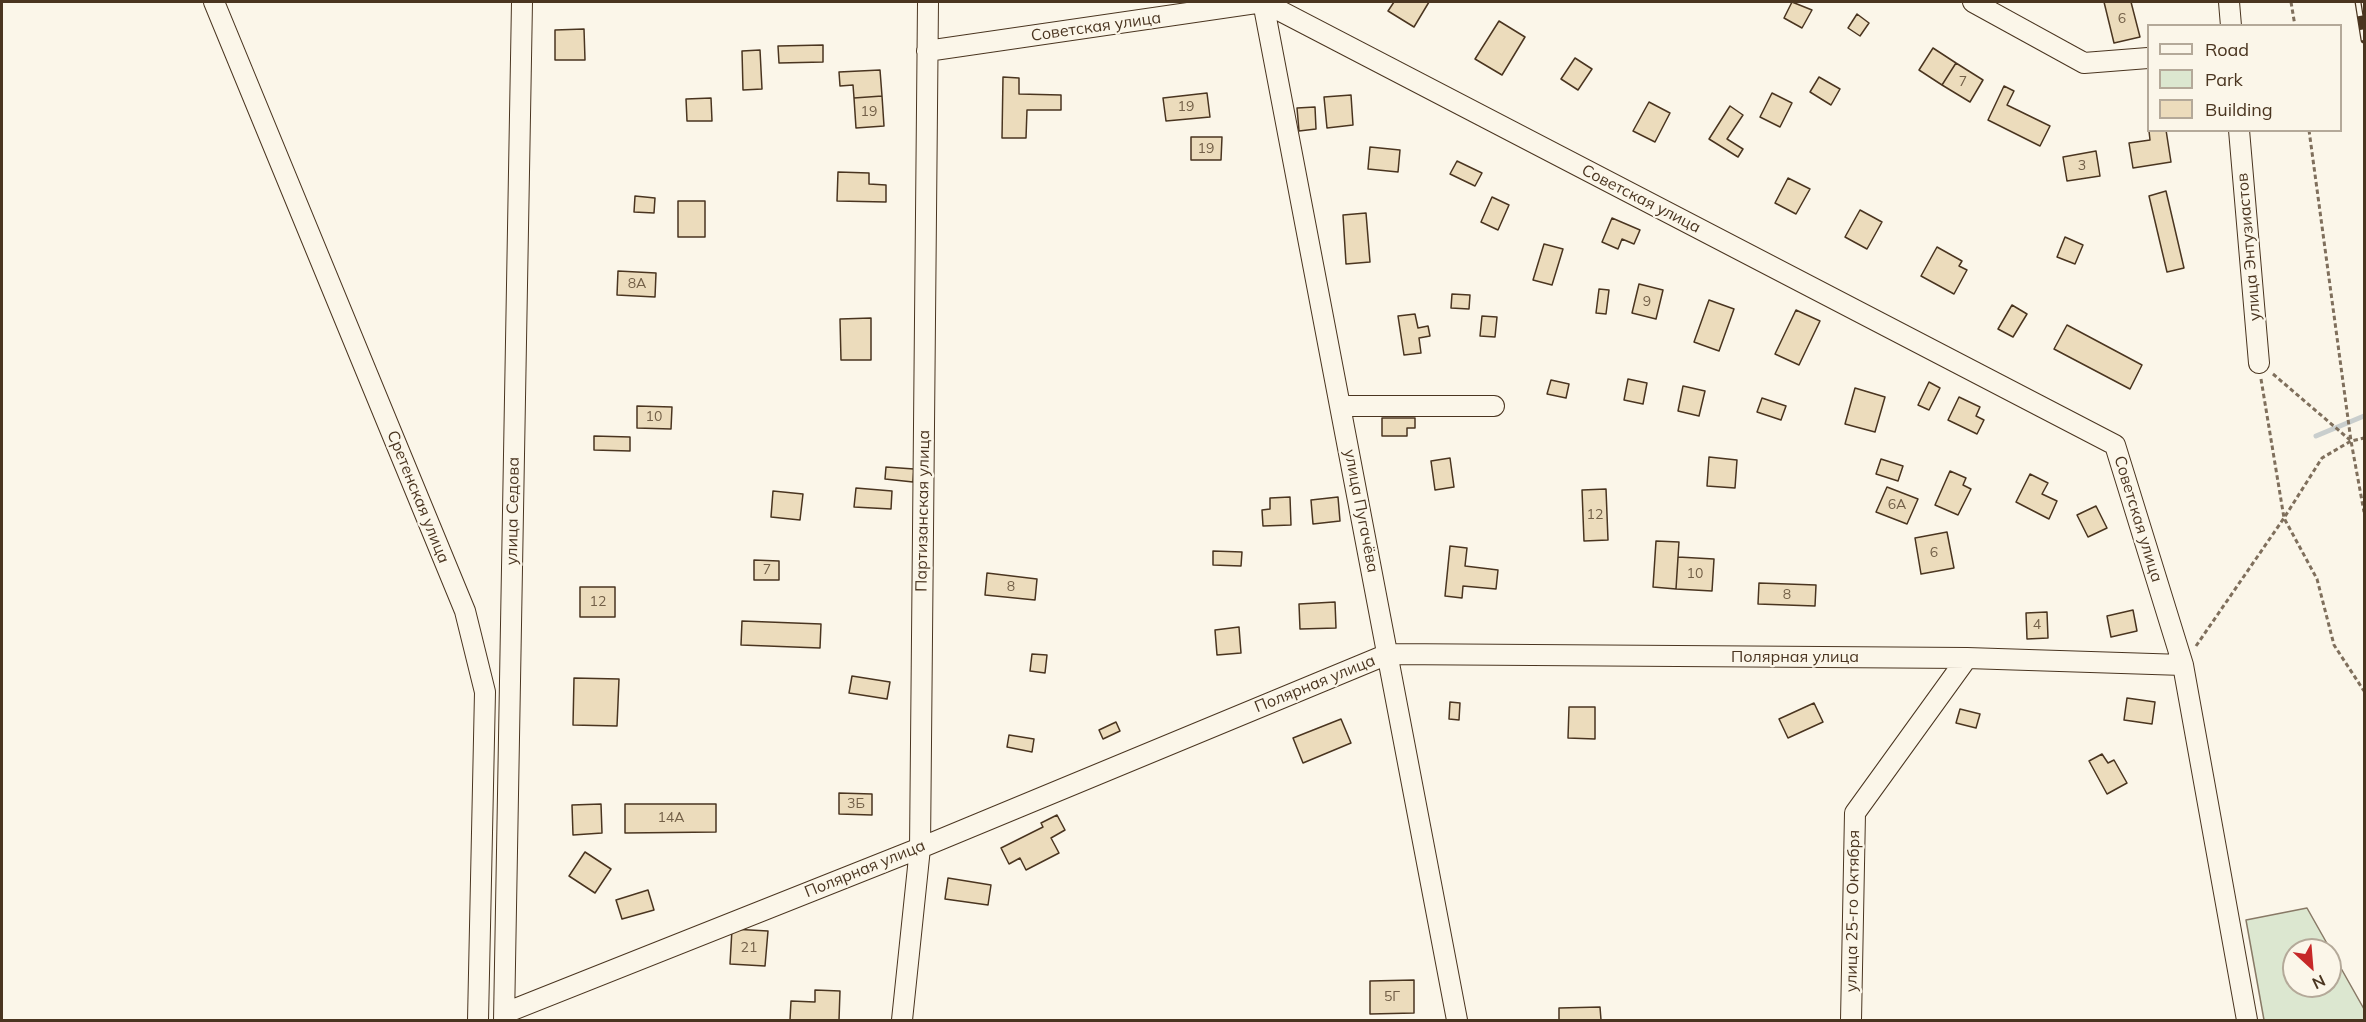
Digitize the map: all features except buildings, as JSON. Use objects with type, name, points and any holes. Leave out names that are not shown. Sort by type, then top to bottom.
[{"type":"street","name":"Сретенская улица","points":[[214,2],[465,611],[485,692],[478,1020]]},
{"type":"street","name":"улица Седова","points":[[504,1017],[522,2]]},
{"type":"street","name":"Партизанская улица","points":[[902,1020],[920,848],[928,2]]},
{"type":"street","name":"Советская улица","points":[[927,51],[1263,2],[2115,445],[2183,665],[2247,1020]]},
{"type":"street","name":"улица Пугачёва","points":[[1263,2],[1457,1020]]},
{"type":"street","points":[[1973,2],[2084,63],[2147,58]]},
{"type":"street","points":[[2229,2],[2231,24]]},
{"type":"street","name":"улица Энтузиастов","points":[[2240,132],[2259,363]]},
{"type":"street","points":[[1341,406],[1494,406]]},
{"type":"street","name":"Полярная улица","points":[[504,1017],[1388,654],[1967,658],[2183,665]]},
{"type":"street","name":"улица 25-го Октября","points":[[1851,1020],[1855,813],[1967,658]]},
{"type":"path","points":[[2291,2],[2295,24]]},
{"type":"path","points":[[2309,132],[2351,441],[2364,512]]},
{"type":"path","points":[[2259,363],[2351,441]]},
{"type":"path","points":[[2259,363],[2284,518],[2317,579],[2334,645],[2364,691]]},
{"type":"path","points":[[2183,665],[2284,518],[2322,458],[2351,441],[2364,438]]},
{"type":"green space","points":[[2307,908],[2324,938],[2282,938],[2282,998],[2342,998],[2342,970],[2364,1009],[2364,1020],[2264,1020],[2246,920]]},
{"type":"waterway","points":[[2316,436],[2364,416]]},
{"type":"railway","points":[[2358,2],[2364,40]]}]
